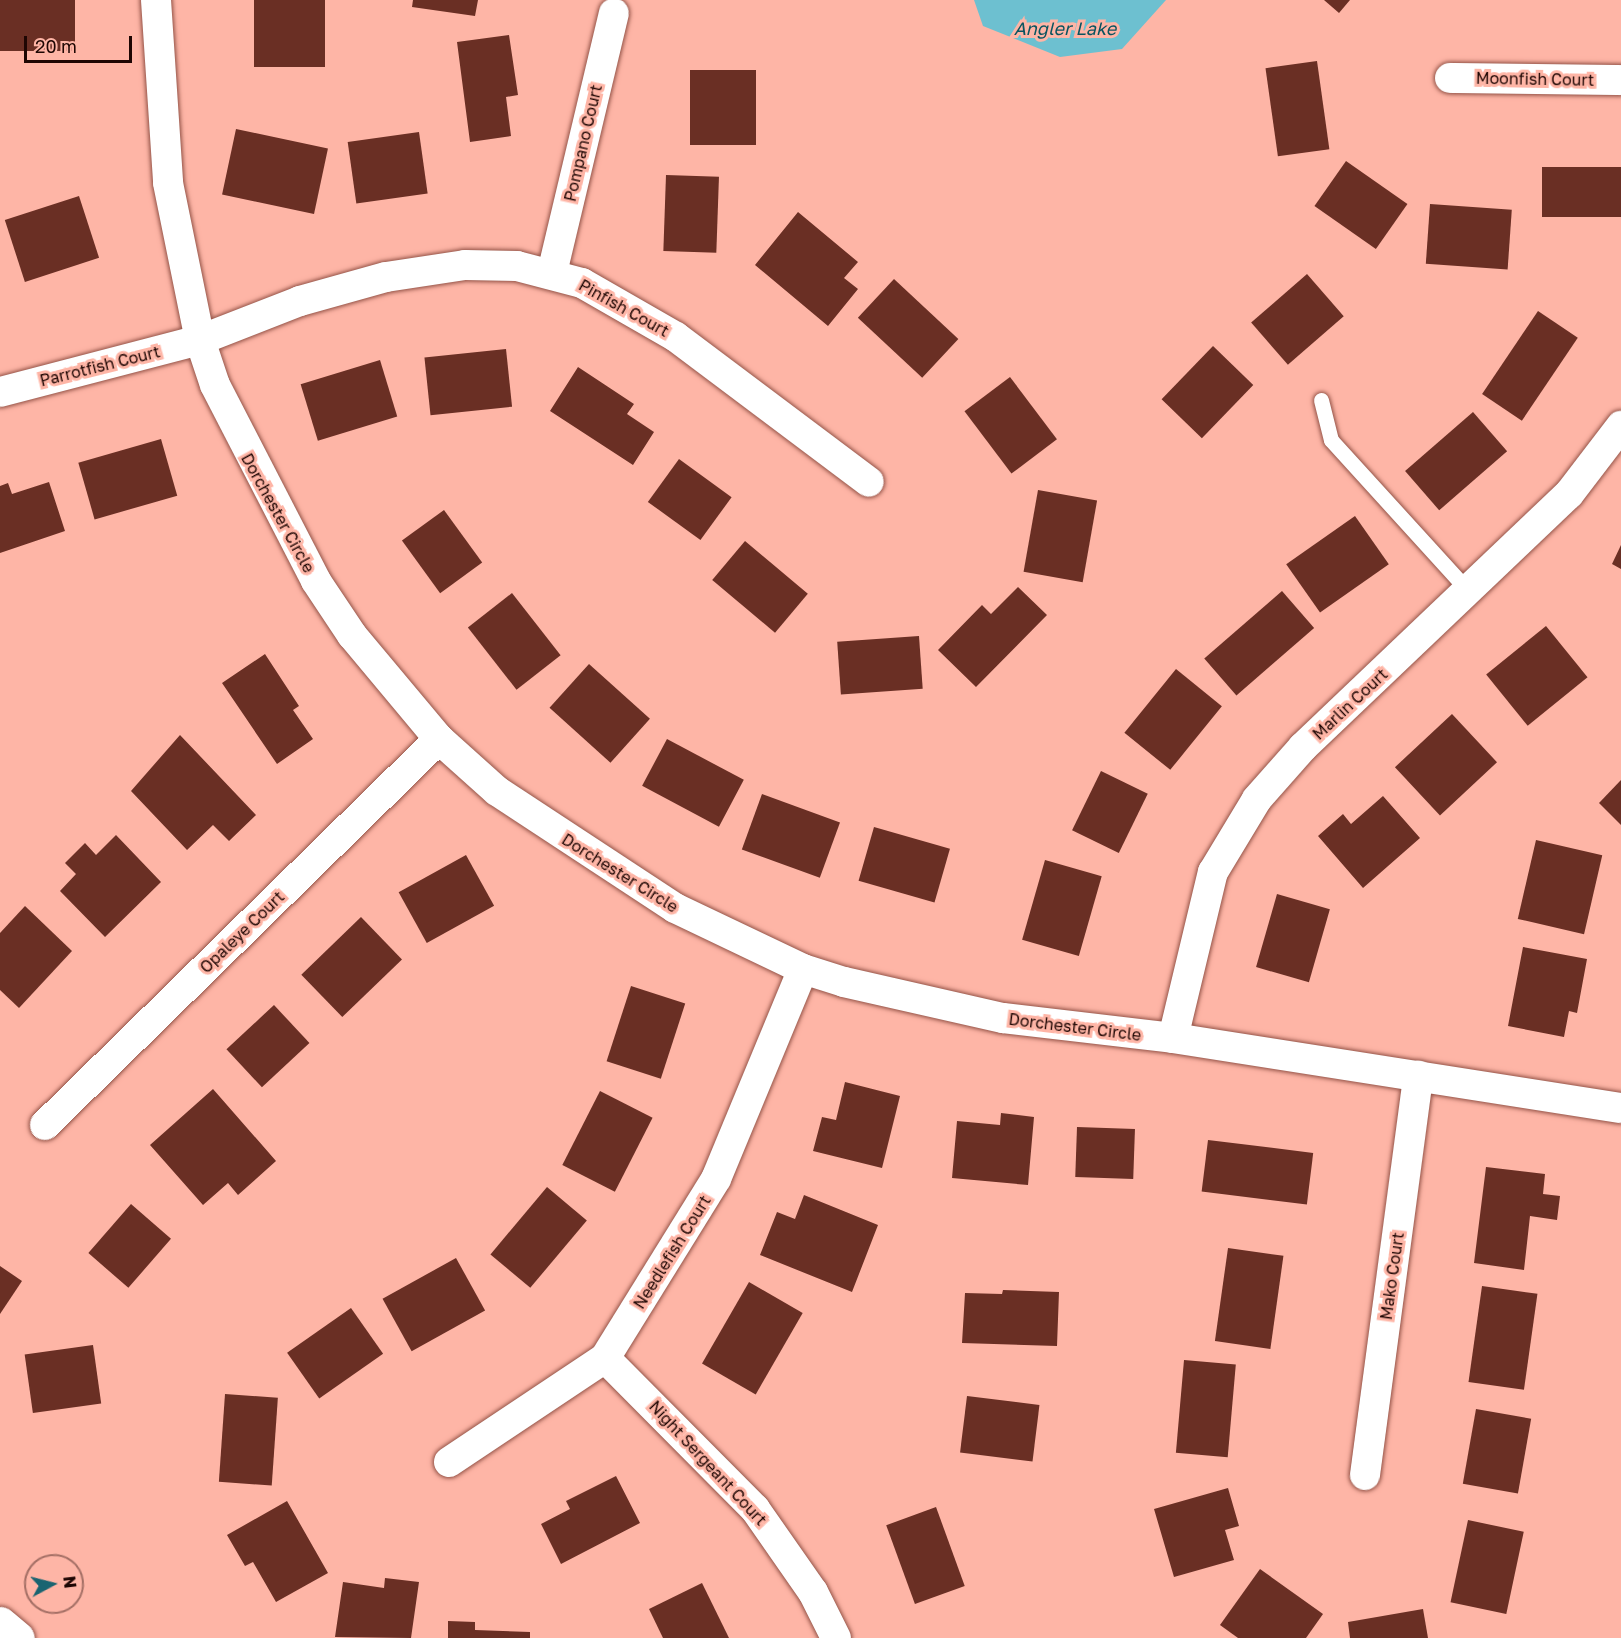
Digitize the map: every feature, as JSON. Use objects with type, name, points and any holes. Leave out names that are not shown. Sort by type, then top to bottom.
[{"type":"main road","points":[[0,1623],[18,1638]]},
{"type":"street","name":"Dorchester Circle","points":[[156,0],[163,143],[200,340],[239,441],[316,581],[352,635],[439,739],[497,791],[632,883],[803,969],[947,1008],[1173,1038],[1621,1108]]},
{"type":"street","name":"Pompano Court","points":[[552,273],[614,13]]},
{"type":"street","name":"Moonfish Court","points":[[1450,78],[1621,80]]},
{"type":"street","name":"Pinfish Court","points":[[200,340],[300,301],[386,277],[465,265],[552,273],[582,283],[676,337],[869,482]]},
{"type":"street","name":"Parrotfish Court","points":[[0,392],[200,340]]},
{"type":"street","name":"Marlin Court","points":[[1173,1038],[1206,892],[1240,822],[1303,747],[1470,593],[1569,494],[1621,426]]},
{"type":"street","name":"Opaleye Court","points":[[45,1125],[439,739]]},
{"type":"street","name":"Needlefish Court","points":[[449,1462],[605,1358],[716,1179],[803,969]]},
{"type":"street","name":"Mako Court","points":[[1365,1475],[1418,1076]]},
{"type":"street","name":"Night Sergeant Court","points":[[605,1358],[754,1509],[813,1592],[836,1638]]},
{"type":"lane","points":[[1322,400],[1331,440],[1470,593]]},
{"type":"water","name":"Angler Lake","points":[[974,0],[1166,0],[1122,49],[1060,57],[983,26]]},
{"type":"building","points":[[0,0],[75,0],[75,51],[0,51]]},
{"type":"building","points":[[254,0],[325,0],[325,67],[254,67]]},
{"type":"building","points":[[413,0],[478,0],[475,16],[412,7]]},
{"type":"building","points":[[1324,0],[1350,0],[1339,13]]},
{"type":"building","points":[[509,35],[518,95],[506,97],[511,136],[470,142],[457,42]]},
{"type":"building","points":[[1317,61],[1329,149],[1278,156],[1266,68]]},
{"type":"building","points":[[690,70],[756,70],[756,145],[690,145]]},
{"type":"building","points":[[236,129],[328,149],[314,214],[222,195]]},
{"type":"building","points":[[419,132],[428,193],[356,203],[348,142]]},
{"type":"building","points":[[1346,161],[1407,204],[1376,249],[1314,206]]},
{"type":"building","points":[[1542,167],[1621,167],[1621,217],[1542,217]]},
{"type":"building","points":[[666,175],[719,177],[716,253],[663,251]]},
{"type":"building","points":[[79,196],[99,258],[25,282],[5,220]]},
{"type":"building","points":[[1430,204],[1512,210],[1508,270],[1426,264]]},
{"type":"building","points":[[798,212],[858,262],[844,278],[858,289],[828,326],[755,265]]},
{"type":"building","points":[[1307,274],[1344,316],[1288,365],[1251,323]]},
{"type":"building","points":[[894,279],[958,339],[922,378],[858,318]]},
{"type":"building","points":[[1538,311],[1578,338],[1522,421],[1482,394]]},
{"type":"building","points":[[1213,346],[1253,385],[1202,438],[1162,399]]},
{"type":"building","points":[[506,349],[512,407],[431,415],[424,358]]},
{"type":"building","points":[[380,360],[397,416],[318,441],[301,384]]},
{"type":"building","points":[[578,367],[634,404],[627,414],[654,432],[633,465],[550,411]]},
{"type":"building","points":[[1010,377],[1057,439],[1011,474],[964,411]]},
{"type":"building","points":[[1473,412],[1507,451],[1439,510],[1405,471]]},
{"type":"building","points":[[161,439],[177,496],[95,519],[78,463]]},
{"type":"building","points":[[679,459],[732,497],[700,540],[648,502]]},
{"type":"building","points":[[49,482],[65,531],[0,553],[0,486],[8,483],[12,494]]},
{"type":"building","points":[[1038,490],[1097,500],[1083,582],[1024,572]]},
{"type":"building","points":[[444,510],[482,563],[440,593],[402,541]]},
{"type":"building","points":[[1355,516],[1389,564],[1320,613],[1286,564]]},
{"type":"building","points":[[745,541],[808,594],[775,633],[712,580]]},
{"type":"building","points":[[1621,545],[1621,569],[1612,564]]},
{"type":"building","points":[[1018,587],[1047,615],[976,687],[938,650],[982,605],[991,614]]},
{"type":"building","points":[[1282,591],[1314,628],[1236,696],[1204,659]]},
{"type":"building","points":[[512,593],[561,655],[517,690],[468,627]]},
{"type":"building","points":[[1546,626],[1588,677],[1528,726],[1486,674]]},
{"type":"building","points":[[919,636],[923,689],[841,695],[837,642]]},
{"type":"building","points":[[265,654],[299,706],[293,710],[313,739],[277,764],[222,683]]},
{"type":"building","points":[[589,664],[650,719],[610,763],[550,708]]},
{"type":"building","points":[[1176,669],[1222,706],[1170,770],[1124,733]]},
{"type":"building","points":[[1452,714],[1497,762],[1440,815],[1395,767]]},
{"type":"building","points":[[180,735],[256,815],[229,841],[213,825],[187,850],[131,791]]},
{"type":"building","points":[[667,739],[744,780],[719,827],[642,786]]},
{"type":"building","points":[[1101,771],[1148,794],[1119,853],[1072,830]]},
{"type":"building","points":[[1621,780],[1621,825],[1599,803]]},
{"type":"building","points":[[762,794],[840,822],[820,878],[742,849]]},
{"type":"building","points":[[1383,796],[1420,838],[1363,888],[1318,836],[1343,814],[1351,824]]},
{"type":"building","points":[[874,827],[950,849],[935,903],[859,881]]},
{"type":"building","points":[[116,835],[161,882],[105,937],[60,891],[76,874],[65,863],[85,843],[96,855]]},
{"type":"building","points":[[1536,840],[1602,855],[1584,934],[1518,919]]},
{"type":"building","points":[[466,855],[494,906],[427,943],[399,892]]},
{"type":"building","points":[[1045,860],[1102,876],[1079,956],[1022,940]]},
{"type":"building","points":[[1277,894],[1330,909],[1309,982],[1256,967]]},
{"type":"building","points":[[25,906],[72,951],[19,1008],[0,990],[0,933]]},
{"type":"building","points":[[361,917],[402,959],[342,1017],[301,975]]},
{"type":"building","points":[[1523,947],[1587,959],[1577,1013],[1569,1011],[1564,1037],[1508,1026]]},
{"type":"building","points":[[631,986],[685,1004],[661,1079],[607,1061]]},
{"type":"building","points":[[274,1005],[309,1043],[262,1087],[226,1049]]},
{"type":"building","points":[[845,1082],[900,1096],[882,1168],[813,1151],[822,1117],[836,1120]]},
{"type":"building","points":[[213,1089],[276,1161],[238,1195],[228,1183],[203,1205],[150,1145]]},
{"type":"building","points":[[600,1091],[653,1118],[615,1192],[562,1165]]},
{"type":"building","points":[[1001,1113],[1034,1117],[1028,1185],[952,1178],[957,1121],[1000,1125]]},
{"type":"building","points":[[1077,1127],[1135,1129],[1133,1179],[1075,1177]]},
{"type":"building","points":[[1208,1140],[1313,1153],[1307,1205],[1202,1192]]},
{"type":"building","points":[[1486,1167],[1545,1174],[1543,1194],[1560,1196],[1557,1220],[1530,1216],[1524,1270],[1474,1263]]},
{"type":"building","points":[[547,1187],[587,1220],[530,1288],[490,1254]]},
{"type":"building","points":[[804,1195],[878,1225],[852,1292],[760,1255],[777,1212],[795,1219]]},
{"type":"building","points":[[131,1204],[171,1239],[128,1288],[88,1253]]},
{"type":"building","points":[[1228,1248],[1283,1256],[1270,1349],[1215,1341]]},
{"type":"building","points":[[456,1258],[485,1310],[412,1351],[383,1299]]},
{"type":"building","points":[[0,1266],[22,1281],[0,1314]]},
{"type":"building","points":[[749,1282],[803,1313],[756,1394],[702,1363]]},
{"type":"building","points":[[1482,1286],[1537,1294],[1524,1390],[1469,1382]]},
{"type":"building","points":[[1003,1290],[1059,1292],[1057,1346],[962,1343],[965,1293],[1002,1294]]},
{"type":"building","points":[[351,1308],[383,1354],[319,1399],[287,1353]]},
{"type":"building","points":[[93,1345],[101,1403],[33,1413],[25,1355]]},
{"type":"building","points":[[1184,1360],[1236,1365],[1228,1457],[1176,1453]]},
{"type":"building","points":[[225,1394],[278,1398],[272,1485],[219,1482]]},
{"type":"building","points":[[967,1396],[1039,1405],[1033,1461],[960,1453]]},
{"type":"building","points":[[1476,1409],[1531,1419],[1518,1494],[1463,1484]]},
{"type":"building","points":[[616,1476],[640,1523],[561,1564],[541,1524],[570,1509],[566,1501]]},
{"type":"building","points":[[1228,1488],[1239,1526],[1225,1530],[1234,1560],[1174,1577],[1154,1509]]},
{"type":"building","points":[[287,1501],[328,1573],[276,1602],[253,1562],[245,1566],[227,1535]]},
{"type":"building","points":[[936,1507],[965,1586],[915,1604],[886,1525]]},
{"type":"building","points":[[1468,1520],[1524,1532],[1506,1614],[1451,1602]]},
{"type":"building","points":[[1260,1569],[1323,1614],[1306,1638],[1238,1638],[1220,1625]]},
{"type":"building","points":[[385,1578],[419,1582],[411,1638],[335,1637],[343,1582],[384,1588]]},
{"type":"building","points":[[702,1583],[729,1638],[663,1638],[649,1609]]},
{"type":"building","points":[[1423,1609],[1428,1638],[1350,1638],[1348,1622]]},
{"type":"building","points":[[448,1621],[475,1622],[475,1630],[530,1632],[530,1638],[448,1638]]}]
